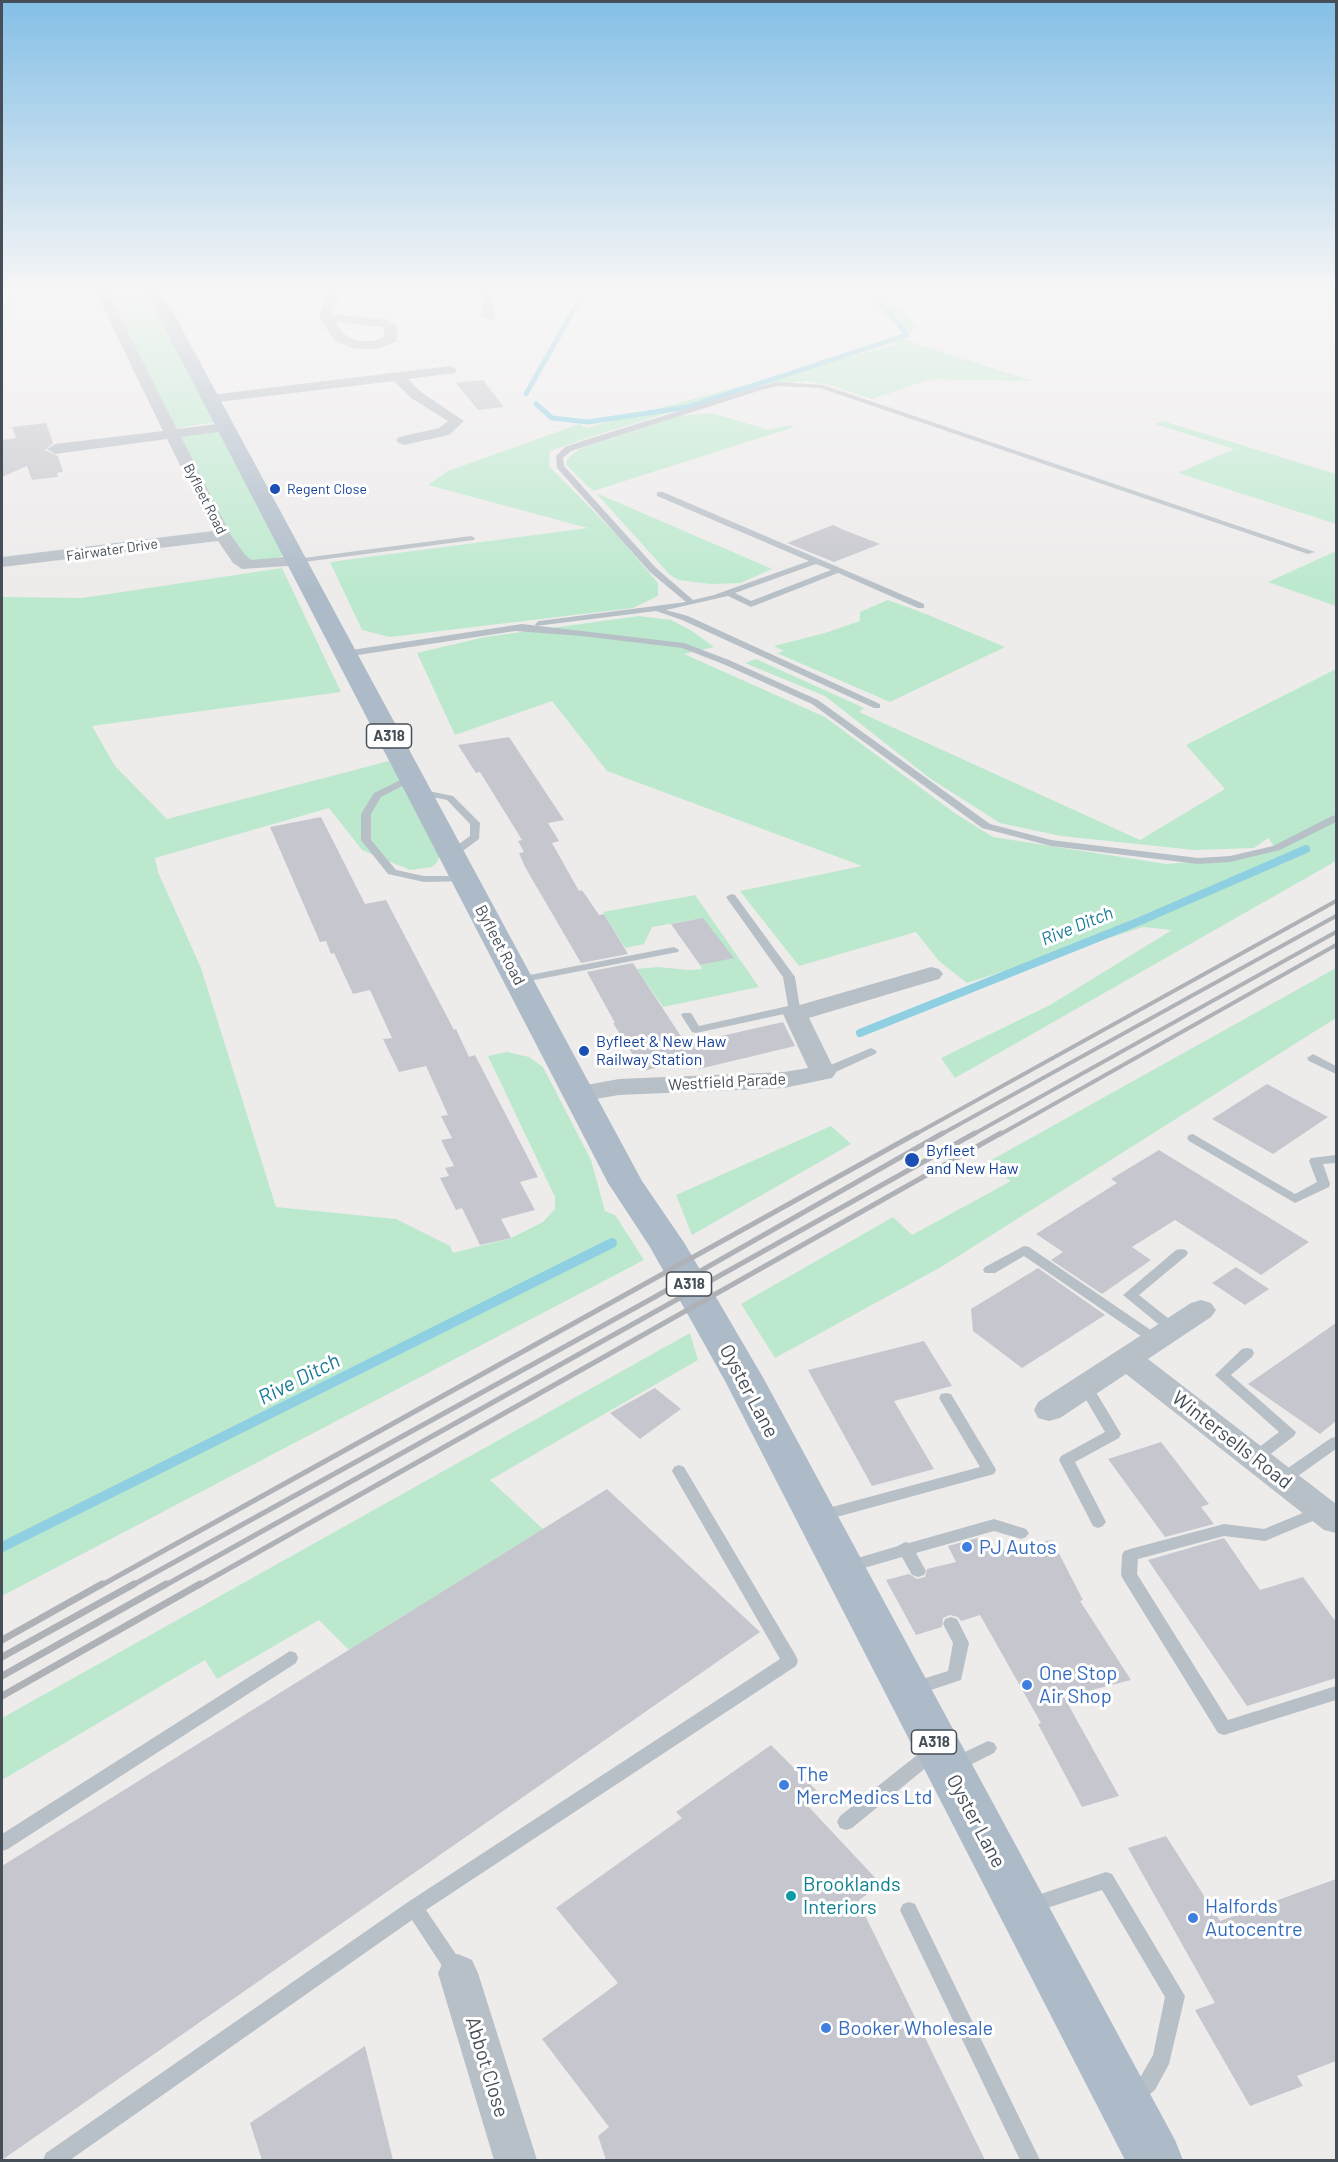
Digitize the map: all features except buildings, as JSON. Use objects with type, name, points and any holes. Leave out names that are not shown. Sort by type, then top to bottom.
[{"type":"main road","name":"Byfleet Road","points":[[206,391],[626,1183],[667,1244],[712,1323]]},
{"type":"main road","name":"Oyster Lane","points":[[712,1323],[907,1691],[958,1755],[1022,1909],[1155,2160]]},
{"type":"street","name":"Byfleet Road","points":[[151,391],[223,535],[239,560],[248,565],[296,561]]},
{"type":"street","points":[[210,399],[279,391]]},
{"type":"street","points":[[405,440],[444,432],[457,421],[412,391]]},
{"type":"street","points":[[55,449],[225,427]]},
{"type":"street","name":"Fairwater Drive","points":[[2,562],[223,535]]},
{"type":"street","points":[[823,1073],[795,1011],[932,974]]},
{"type":"street","name":"Westfield Parade","points":[[579,1094],[619,1087],[784,1080],[823,1073]]},
{"type":"street","points":[[1049,1410],[1200,1310]]},
{"type":"street","name":"Wintersells Road","points":[[1127,1359],[1330,1516]]},
{"type":"street","name":"Abbot Close","points":[[458,1973],[516,2160]]},
{"type":"lane","points":[[692,603],[653,570],[560,466],[559,458],[568,449],[588,441],[750,391]]},
{"type":"lane","points":[[835,391],[1311,552]]},
{"type":"lane","points":[[660,494],[921,606]]},
{"type":"lane","points":[[296,561],[471,538]]},
{"type":"lane","points":[[345,654],[692,603],[728,593],[814,562]]},
{"type":"lane","points":[[728,593],[751,604],[837,571]]},
{"type":"lane","points":[[653,609],[686,618],[877,706]]},
{"type":"lane","points":[[515,628],[581,633],[684,646],[726,662],[815,702],[986,826],[1051,843],[1198,861],[1230,859],[1276,848],[1336,818]]},
{"type":"lane","points":[[452,854],[475,837],[475,823],[450,798],[415,785],[377,795],[366,814],[366,840],[392,873],[424,879],[465,879]]},
{"type":"lane","points":[[687,1015],[696,1030],[795,1011],[789,977],[731,897]]},
{"type":"lane","points":[[519,980],[674,950]]},
{"type":"lane","name":"Westfield Parade","points":[[823,1073],[871,1052]]},
{"type":"lane","points":[[1313,1058],[1336,1071]]},
{"type":"lane","points":[[1192,1138],[1295,1199],[1324,1184],[1315,1161],[1336,1160]]},
{"type":"lane","points":[[990,1270],[1024,1250],[1164,1334]]},
{"type":"lane","points":[[1164,1334],[1131,1295],[1181,1253]]},
{"type":"lane","points":[[1247,1353],[1222,1375],[1289,1432],[1255,1458]]},
{"type":"lane","points":[[1085,1386],[1114,1434],[1066,1460],[1098,1522]]},
{"type":"lane","points":[[815,1517],[989,1470],[946,1398]]},
{"type":"lane","points":[[1283,1479],[1336,1442]]},
{"type":"lane","points":[[53,2160],[414,1908],[790,1660],[678,1471]]},
{"type":"lane","points":[[1330,1516],[1264,1535],[1224,1530],[1130,1555],[1130,1575],[1224,1728],[1336,1693]]},
{"type":"lane","points":[[843,1568],[905,1548],[994,1525],[1022,1533]]},
{"type":"lane","points":[[905,1548],[918,1571]]},
{"type":"lane","points":[[907,1691],[955,1675],[961,1643],[951,1624]]},
{"type":"lane","points":[[2,1843],[291,1658]]},
{"type":"lane","points":[[846,1822],[958,1755]]},
{"type":"lane","points":[[1022,1909],[1106,1880],[1175,1996],[1162,2057],[1148,2083],[1124,2102]]},
{"type":"lane","points":[[414,1908],[458,1973]]},
{"type":"lane","points":[[909,1910],[1030,2160]]},
{"type":"green space","points":[[157,391],[206,391],[222,421],[176,428]]},
{"type":"green space","points":[[723,391],[741,391],[550,451],[549,466],[617,535],[658,583],[658,596],[633,608],[390,637],[362,630],[330,562],[588,528],[428,485],[448,471],[579,424],[586,428]]},
{"type":"green space","points":[[848,391],[896,391],[872,399]]},
{"type":"green space","points":[[712,413],[769,430],[790,425],[794,427],[593,491],[566,465],[567,459],[579,449],[680,416]]},
{"type":"green space","points":[[1163,421],[1336,474],[1336,524],[1178,473],[1234,449],[1155,424]]},
{"type":"green space","points":[[226,429],[291,552],[266,563],[248,565],[174,436]]},
{"type":"green space","points":[[596,493],[772,569],[740,583],[710,584],[679,580],[670,575]]},
{"type":"green space","points":[[1336,551],[1336,606],[1268,582]]},
{"type":"green space","points":[[282,568],[341,692],[92,726],[115,766],[167,819],[389,761],[440,853],[438,861],[432,867],[410,870],[362,850],[329,808],[155,858],[158,872],[201,968],[276,1207],[396,1219],[450,1246],[453,1253],[511,1238],[543,1222],[555,1209],[555,1197],[488,1056],[507,1052],[529,1057],[543,1067],[591,1160],[605,1211],[615,1215],[644,1260],[2,1596],[2,597],[82,598]]},
{"type":"green space","points":[[888,600],[1005,647],[890,702],[777,653],[784,651],[774,646],[860,621],[860,612]]},
{"type":"green space","points":[[639,616],[671,620],[692,631],[714,647],[684,654],[825,717],[956,814],[993,837],[1166,864],[1230,859],[1275,848],[1268,838],[1254,848],[1194,850],[1061,836],[1000,823],[931,779],[825,696],[745,663],[756,659],[864,708],[859,712],[1140,840],[1225,789],[1186,745],[1336,669],[1336,861],[955,1078],[941,1058],[1050,1005],[1172,930],[1143,927],[967,983],[939,961],[916,932],[799,966],[740,891],[862,866],[607,771],[552,701],[455,735],[417,653],[485,637]]},
{"type":"green space","points":[[695,895],[759,987],[663,1007],[637,969],[658,967],[702,969],[700,965],[721,960],[692,920],[652,927],[644,944],[625,948],[603,912]]},
{"type":"green space","points":[[1336,968],[1336,1018],[941,1267],[775,1358],[741,1304],[893,1217],[912,1235],[1011,1181],[986,1163]]},
{"type":"green space","points":[[831,1126],[851,1144],[692,1235],[676,1195]]},
{"type":"green space","points":[[690,1333],[698,1360],[490,1480],[543,1529],[349,1650],[319,1620],[217,1679],[205,1660],[2,1780],[2,1718]]},
{"type":"waterway","points":[[536,404],[552,418],[588,422],[688,407],[737,391]]},
{"type":"waterway","name":"Rive Ditch","points":[[860,1033],[1140,921],[1306,849]]},
{"type":"waterway","name":"Rive Ditch","points":[[2,1547],[612,1243]]},
{"type":"railway","points":[[914,1135],[1336,901]]},
{"type":"railway","points":[[940,1135],[1336,916]]},
{"type":"railway","points":[[972,1135],[1336,932]]},
{"type":"railway","points":[[999,1135],[1336,945]]},
{"type":"railway","points":[[100,1586],[917,1133]]},
{"type":"railway","points":[[131,1586],[653,1298],[943,1133]]},
{"type":"railway","points":[[164,1586],[975,1133]]},
{"type":"railway","points":[[198,1586],[1001,1133]]},
{"type":"railway","points":[[2,1640],[102,1584]]},
{"type":"railway","points":[[2,1657],[134,1584]]},
{"type":"railway","points":[[2,1676],[166,1584]]},
{"type":"railway","points":[[2,1696],[200,1584]]},
{"type":"place","name":"Regent Close","points":[[275,489]]},
{"type":"place","name":"Byfleet & New Haw Railway Station","points":[[584,1051]]},
{"type":"place","name":"Byfleet and New Haw","points":[[912,1160]]},
{"type":"place","name":"PJ Autos","points":[[967,1547]]},
{"type":"place","name":"One Stop Air Shop","points":[[1027,1685]]},
{"type":"place","name":"The MercMedics Ltd","points":[[784,1785]]},
{"type":"place","name":"Brooklands Interiors","points":[[791,1896]]},
{"type":"place","name":"Halfords Autocentre","points":[[1193,1918]]},
{"type":"place","name":"Booker Wholesale","points":[[826,2028]]}]
